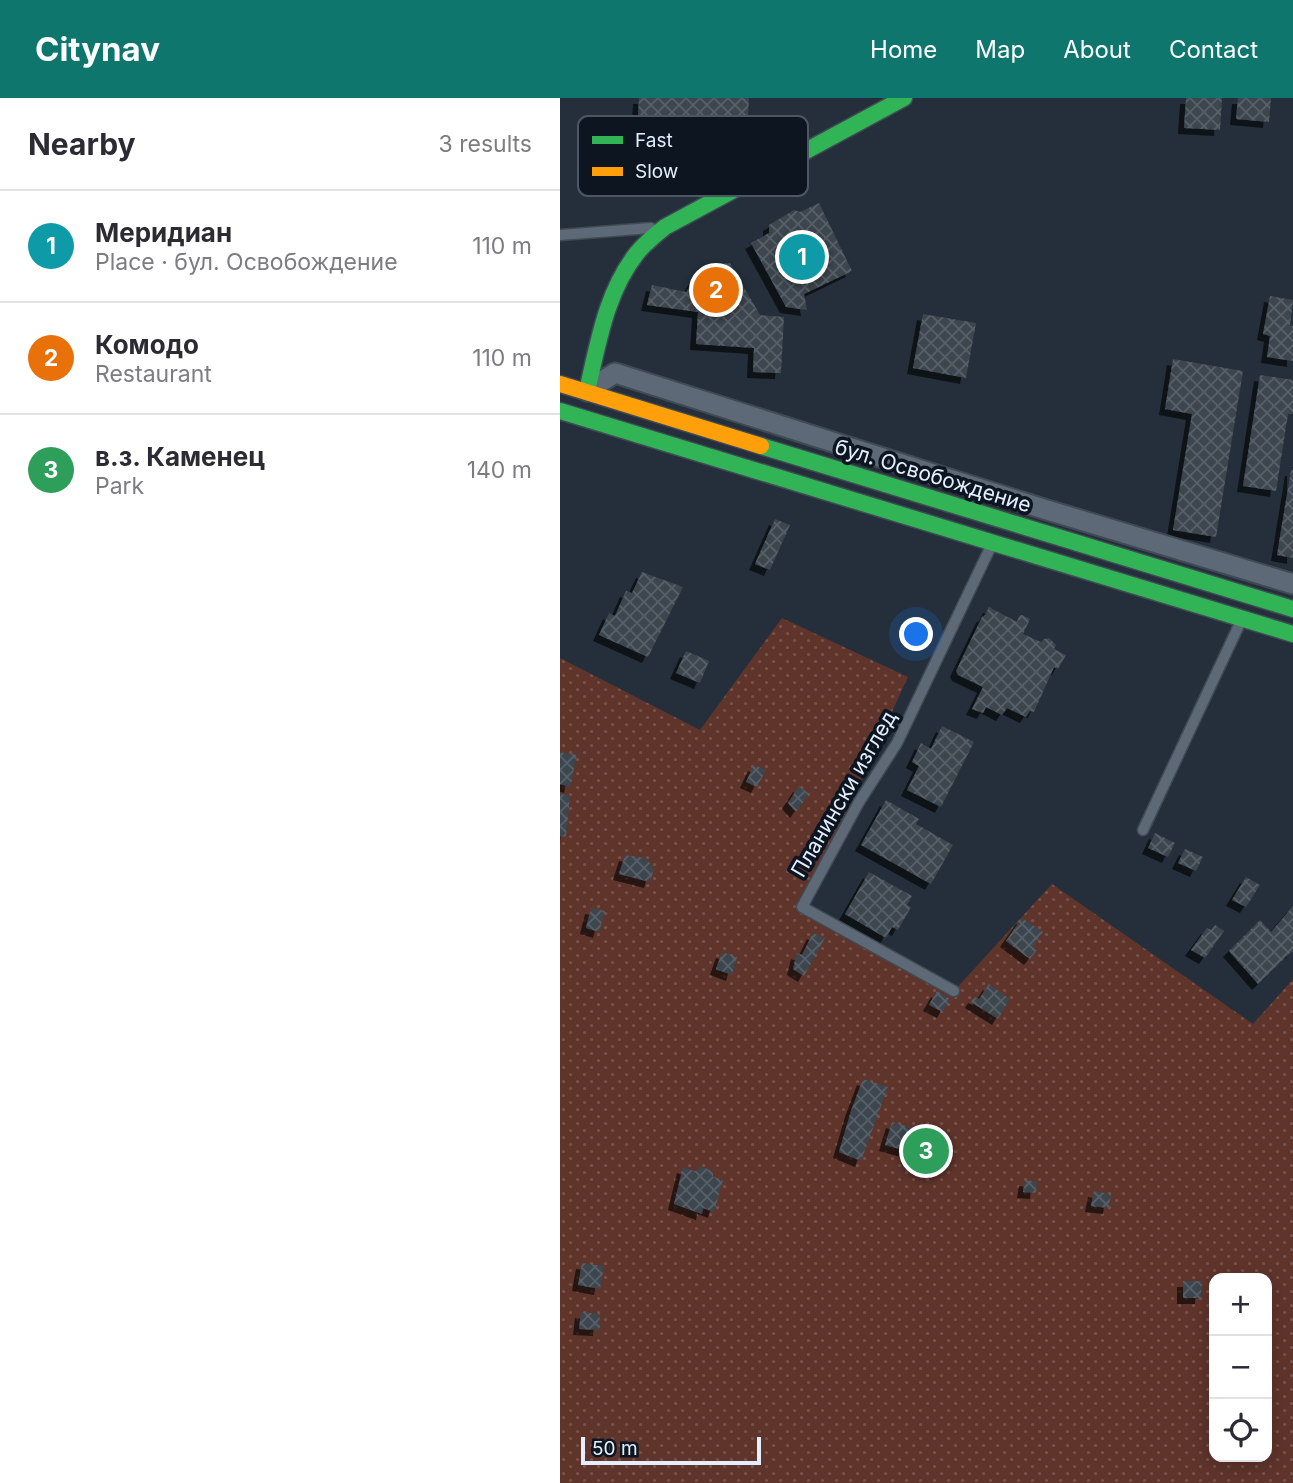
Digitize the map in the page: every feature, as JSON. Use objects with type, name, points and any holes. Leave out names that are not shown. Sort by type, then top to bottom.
[{"type":"main road","points":[[808,150],[904,98]]},
{"type":"main road","points":[[587,391],[618,281],[638,252],[666,227],[723,196]]},
{"type":"main road","name":"бул. Освобождение","points":[[560,384],[1293,609]]},
{"type":"main road","points":[[560,411],[1293,634]]},
{"type":"street","points":[[587,391],[615,373],[1293,583]]},
{"type":"lane","points":[[560,235],[666,227]]},
{"type":"lane","name":"Планински изглед","points":[[954,991],[802,907],[859,803],[897,743],[993,543]]},
{"type":"lane","points":[[1143,830],[1242,618]]},
{"type":"shaded area","points":[[782,618],[908,677],[802,907],[954,991],[1052,884],[1253,1024],[1293,979],[1293,1483],[560,1483],[560,658],[700,730]]},
{"type":"building","points":[[639,98],[749,98],[748,116],[638,116]]},
{"type":"building","points":[[1186,98],[1222,98],[1220,130],[1184,128]]},
{"type":"building","points":[[1238,98],[1271,98],[1269,122],[1236,119]]},
{"type":"building","points":[[819,203],[852,271],[804,294],[807,310],[786,307],[751,243],[769,233],[769,225],[794,210],[800,212]]},
{"type":"building","points":[[730,263],[760,315],[784,317],[781,373],[753,372],[754,348],[696,344],[698,312],[647,305],[652,285],[686,292],[695,278],[707,268]]},
{"type":"building","points":[[1270,296],[1293,300],[1290,326],[1293,326],[1293,361],[1267,357],[1270,336],[1263,334]]},
{"type":"building","points":[[923,314],[976,323],[966,378],[913,368]]},
{"type":"building","points":[[1173,359],[1243,371],[1216,537],[1173,530],[1192,414],[1165,409]]},
{"type":"building","points":[[1260,375],[1293,380],[1293,414],[1288,414],[1276,491],[1243,486]]},
{"type":"building","points":[[1293,470],[1293,558],[1277,555]]},
{"type":"building","points":[[775,519],[790,525],[770,570],[755,564]]},
{"type":"building","points":[[642,572],[683,587],[648,657],[599,635],[609,613],[615,616],[626,591],[632,593]]},
{"type":"building","points":[[989,607],[1017,622],[1022,615],[1030,619],[1023,634],[1041,642],[1049,638],[1056,645],[1054,649],[1066,655],[1058,669],[1054,667],[1034,712],[1030,711],[1026,717],[1007,708],[1002,715],[986,707],[983,713],[972,709],[983,687],[958,675],[956,671]]},
{"type":"building","points":[[686,651],[709,661],[700,683],[676,673]]},
{"type":"building","points":[[942,726],[974,742],[941,807],[907,790],[919,766],[912,762],[921,743],[931,749]]},
{"type":"building","points":[[560,752],[577,755],[570,787],[560,784]]},
{"type":"building","points":[[754,765],[766,770],[757,787],[746,782]]},
{"type":"building","points":[[799,786],[809,794],[796,812],[788,803]]},
{"type":"building","points":[[560,794],[570,795],[566,837],[560,836]]},
{"type":"building","points":[[886,800],[919,819],[916,824],[953,845],[931,884],[861,845]]},
{"type":"building","points":[[1155,833],[1175,843],[1168,857],[1148,848]]},
{"type":"building","points":[[1185,849],[1203,857],[1196,871],[1178,863]]},
{"type":"building","points":[[625,855],[646,858],[654,869],[650,882],[619,874]]},
{"type":"building","points":[[869,872],[912,896],[907,905],[911,907],[898,930],[892,927],[886,938],[845,914]]},
{"type":"building","points":[[1246,877],[1260,885],[1246,907],[1232,900]]},
{"type":"building","points":[[1293,906],[1293,952],[1258,984],[1229,951],[1260,920],[1271,932]]},
{"type":"building","points":[[591,908],[605,911],[599,932],[586,928]]},
{"type":"building","points":[[1022,918],[1043,932],[1033,946],[1037,950],[1030,959],[1006,941]]},
{"type":"building","points":[[1215,925],[1224,931],[1205,958],[1191,950],[1207,928],[1211,930]]},
{"type":"building","points":[[813,933],[825,938],[804,976],[793,969],[797,953],[802,955]]},
{"type":"building","points":[[722,952],[737,957],[732,975],[716,969]]},
{"type":"building","points":[[989,984],[1010,999],[998,1019],[971,1002],[974,997],[979,999]]},
{"type":"building","points":[[937,991],[950,999],[943,1012],[929,1005]]},
{"type":"building","points":[[863,1079],[888,1087],[861,1161],[839,1152]]},
{"type":"building","points":[[892,1122],[917,1129],[910,1152],[885,1145]]},
{"type":"building","points":[[699,1166],[713,1171],[713,1177],[723,1180],[714,1212],[703,1208],[702,1214],[674,1204],[683,1167],[697,1172]]},
{"type":"building","points":[[1025,1180],[1037,1182],[1036,1193],[1023,1192]]},
{"type":"building","points":[[1094,1191],[1111,1194],[1109,1208],[1091,1206]]},
{"type":"building","points":[[582,1263],[604,1266],[600,1289],[578,1285]]},
{"type":"building","points":[[1183,1281],[1202,1281],[1201,1298],[1183,1298]]},
{"type":"building","points":[[581,1312],[600,1314],[599,1330],[579,1329]]},
{"type":"traffic: fast","points":[[808,150],[904,98]]},
{"type":"traffic: fast","points":[[587,391],[610,301],[626,268],[647,242],[665,227],[722,196]]},
{"type":"traffic: fast","points":[[560,411],[1293,634]]},
{"type":"traffic: fast","points":[[761,446],[1293,609]]},
{"type":"traffic: slow","points":[[560,384],[761,446]]},
{"type":"place","name":"Меридиан","points":[[802,257]]},
{"type":"place","name":"Комодо","points":[[716,290]]},
{"type":"place","name":"в.з. Каменец","points":[[926,1151]]}]
